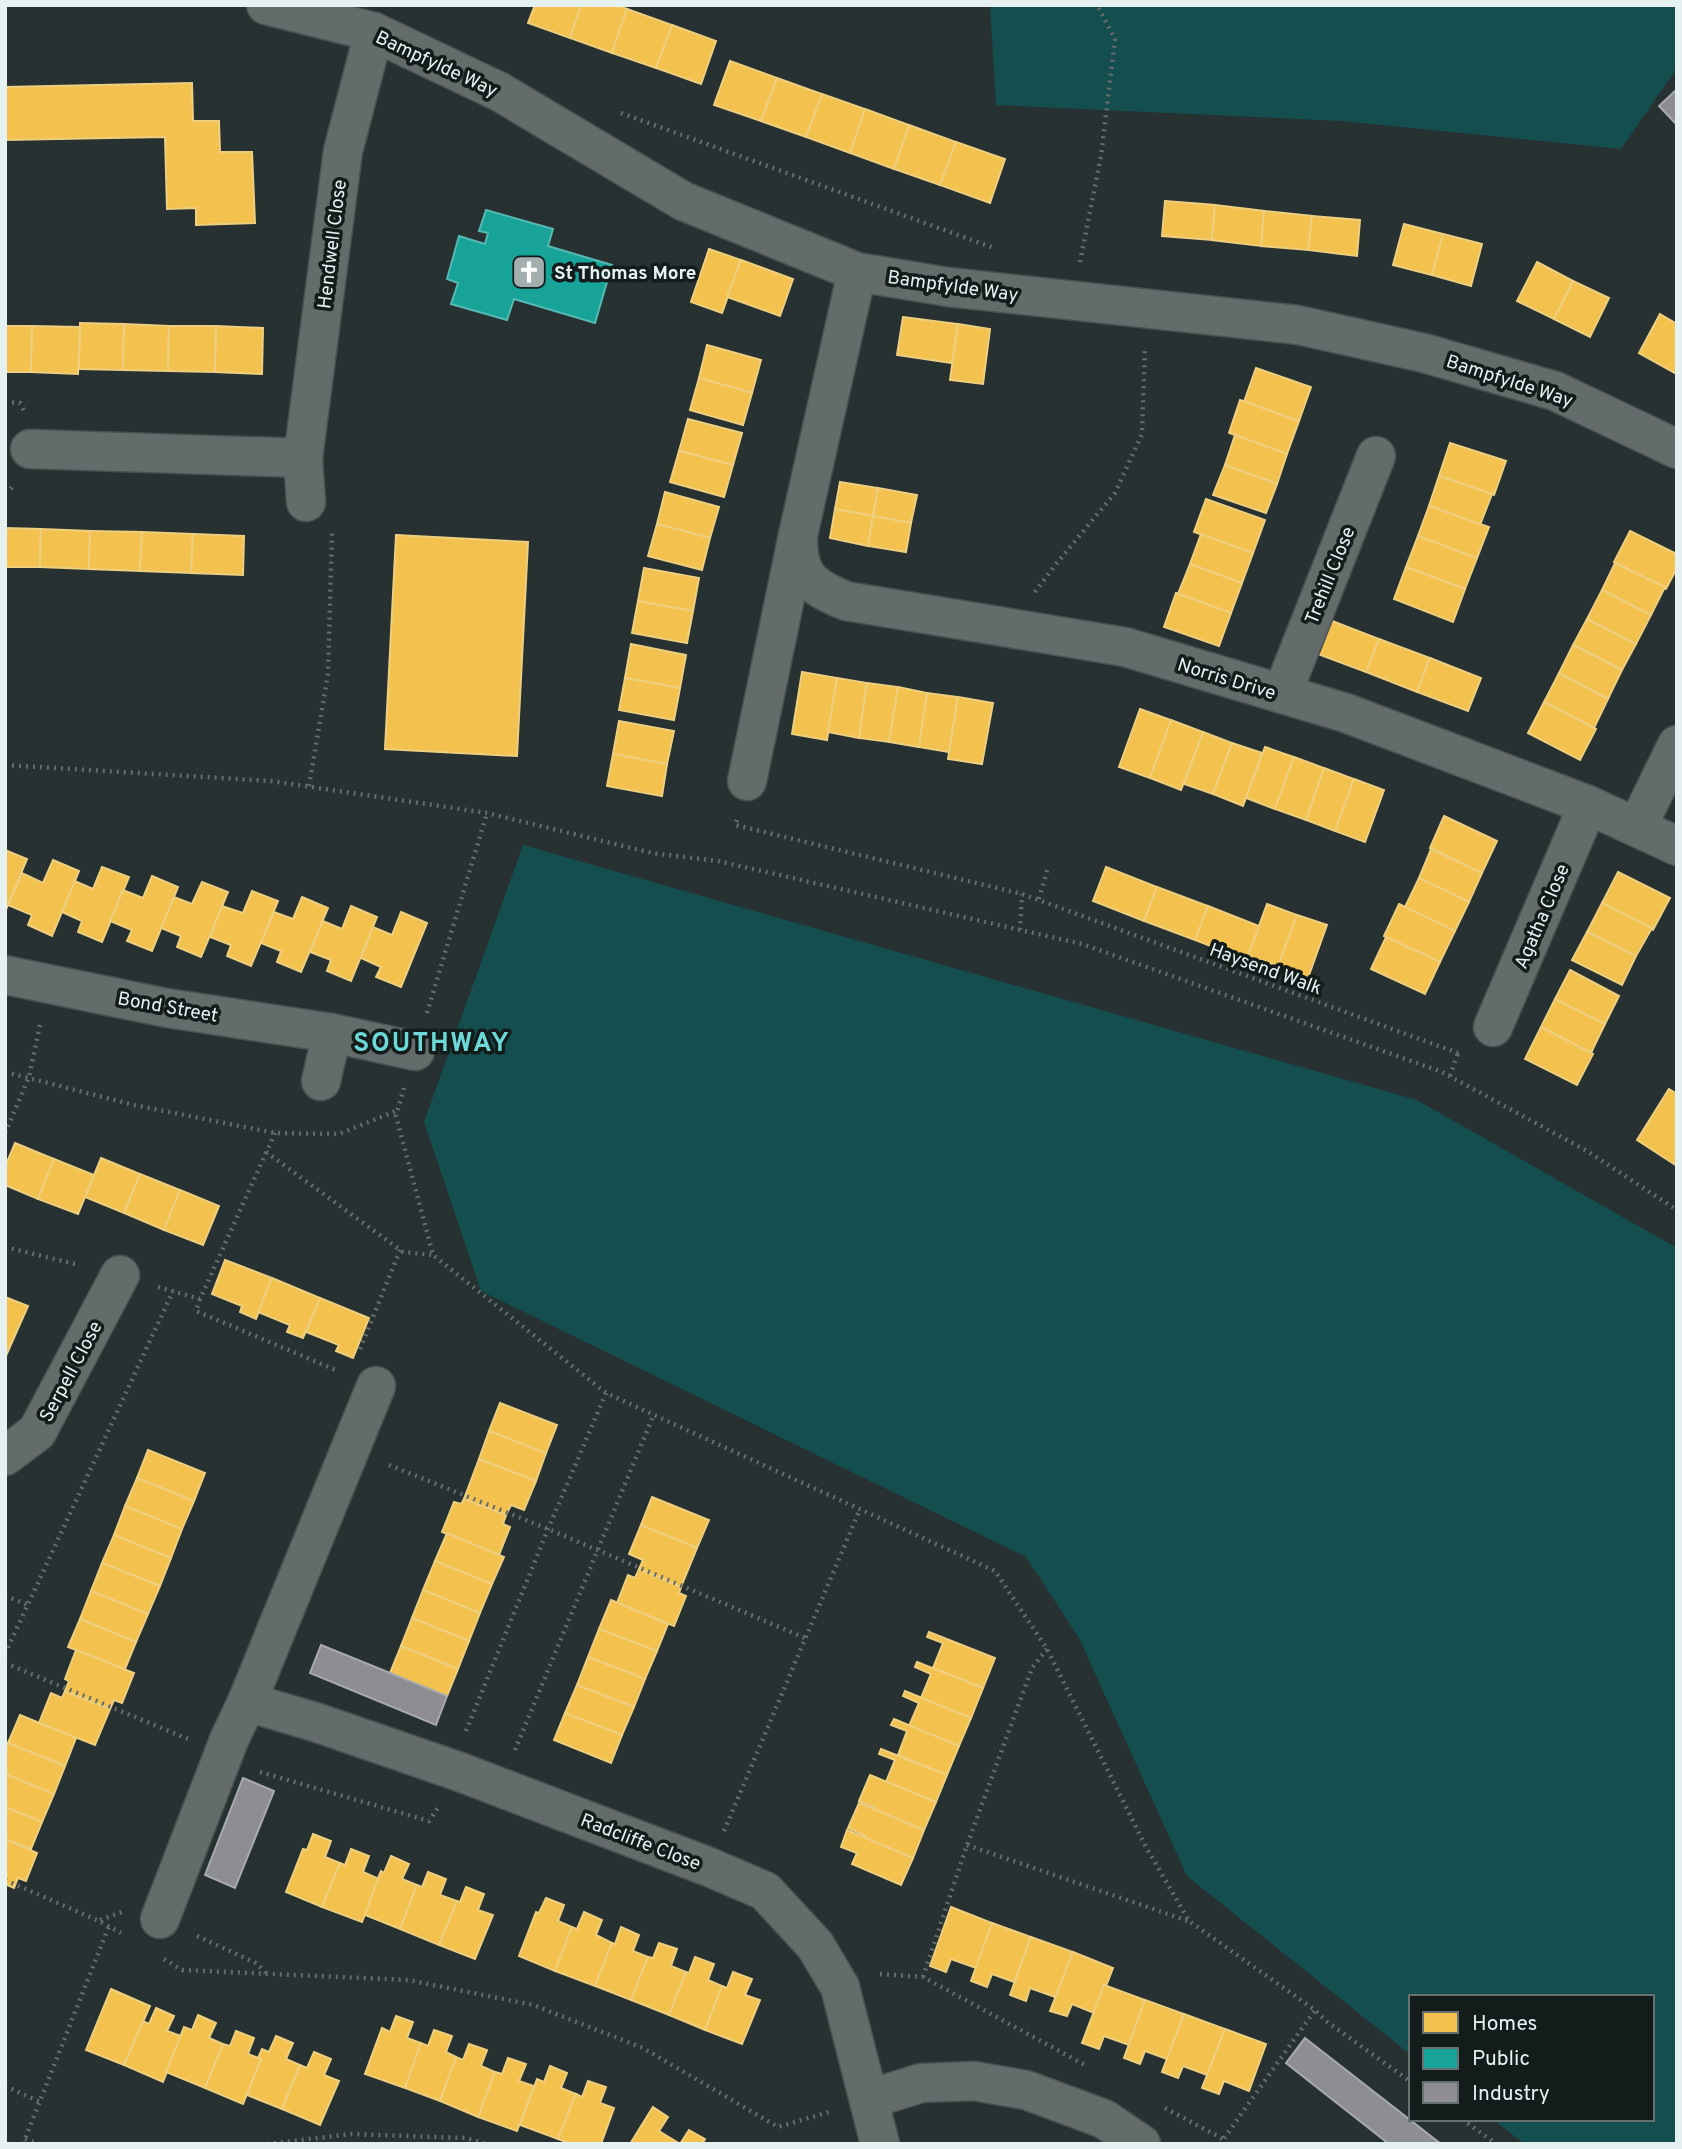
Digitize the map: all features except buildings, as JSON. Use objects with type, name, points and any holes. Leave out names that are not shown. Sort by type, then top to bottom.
[{"type":"street","name":"Bampfylde Way","points":[[266,5],[374,32],[500,92],[683,201],[857,272],[948,287],[1298,325],[1424,353],[1555,391],[1677,449]]},
{"type":"street","name":"Hendwell Close","points":[[306,502],[303,458],[343,151],[374,32]]},
{"type":"street","name":"Norris Drive","points":[[747,781],[798,535],[857,272]]},
{"type":"street","points":[[30,449],[303,458]]},
{"type":"street","name":"Trehill Close","points":[[1282,694],[1376,456]]},
{"type":"street","name":"Norris Drive","points":[[798,535],[798,551],[804,575],[826,593],[846,601],[1125,647],[1346,713],[1588,805],[1677,846]]},
{"type":"street","points":[[1637,827],[1677,745]]},
{"type":"street","name":"Agatha Close","points":[[1493,1027],[1588,805]]},
{"type":"street","name":"Bond Street","points":[[5,975],[167,1008],[332,1033],[415,1051]]},
{"type":"street","points":[[321,1081],[332,1033]]},
{"type":"street","name":"Serpell Close","points":[[5,1456],[37,1432],[120,1275]]},
{"type":"street","points":[[145,1929],[247,1702],[350,1450],[363,1381]]},
{"type":"street","name":"Radcliffe Close","points":[[247,1702],[455,1770],[765,1891],[815,1945],[840,1987],[880,2144]]},
{"type":"street","points":[[870,2099],[921,2083],[974,2081],[1026,2090],[1104,2119],[1140,2144]]},
{"type":"path","points":[[1073,300],[1101,156],[1115,39],[1097,5]]},
{"type":"path","points":[[695,139],[995,248]]},
{"type":"path","points":[[1033,632],[1034,593],[1115,493],[1142,434],[1147,308]]},
{"type":"path","points":[[306,502],[333,505],[328,674],[309,786]]},
{"type":"path","points":[[5,765],[271,780],[487,813],[652,853],[718,861],[1082,944],[1450,1076],[1587,1151],[1677,1210]]},
{"type":"path","name":"Haysend Walk","points":[[747,781],[735,825],[1022,894],[1458,1053]]},
{"type":"path","points":[[433,1255],[396,1116],[487,813]]},
{"type":"path","points":[[1039,900],[1048,867]]},
{"type":"path","points":[[1020,930],[1022,894]]},
{"type":"path","points":[[5,1133],[29,1077],[49,983]]},
{"type":"path","points":[[1450,1076],[1458,1053],[1493,1027]]},
{"type":"path","points":[[5,1072],[134,1105],[275,1133],[339,1134],[397,1111]]},
{"type":"path","points":[[275,1133],[196,1311],[363,1381],[400,1250]]},
{"type":"path","points":[[265,1152],[400,1250],[433,1255],[606,1393],[995,1571],[1047,1649],[1146,1847],[1189,1921]]},
{"type":"path","points":[[5,1247],[120,1275],[200,1299]]},
{"type":"path","points":[[5,1654],[173,1292]]},
{"type":"path","points":[[5,1664],[223,1758],[429,1821],[455,1770],[548,1529],[606,1393]]},
{"type":"path","points":[[500,1788],[654,1414]]},
{"type":"path","points":[[350,1450],[548,1529],[805,1638]]},
{"type":"path","points":[[709,1867],[860,1509]]},
{"type":"path","points":[[5,1596],[29,1605]]},
{"type":"path","points":[[1047,1649],[1032,1668],[967,1845],[923,1977],[1097,2071]]},
{"type":"path","points":[[967,1845],[1189,1921],[1409,2081]]},
{"type":"path","points":[[5,1880],[109,1926],[145,1929],[256,1963],[266,1974]]},
{"type":"path","points":[[99,1921],[131,1908],[145,1929]]},
{"type":"path","points":[[38,2144],[24,2141],[109,1926]]},
{"type":"path","points":[[161,1957],[182,1970],[408,1980],[533,2005],[643,2048],[778,2127],[870,2099]]},
{"type":"path","points":[[1157,2104],[1221,2142],[1315,2010]]},
{"type":"path","points":[[5,2086],[40,2102]]},
{"type":"path","points":[[1465,2121],[1496,2144]]},
{"type":"path","points":[[267,2144],[352,2134],[466,2138],[486,2144]]},
{"type":"shaded area","points":[[990,5],[1677,5],[1677,68],[1621,149],[1341,121],[996,105]]},
{"type":"shaded area","points":[[523,845],[1417,1100],[1677,1248],[1677,2144],[1525,2144],[1495,2121],[1654,2121],[1654,1995],[1409,1995],[1409,2053],[1187,1876],[1079,1638],[1026,1557],[481,1291],[424,1122]]},
{"type":"place","name":"St Thomas More","points":[[529,272]]},
{"type":"district","name":"SOUTHWAY","points":[[432,1042]]}]
